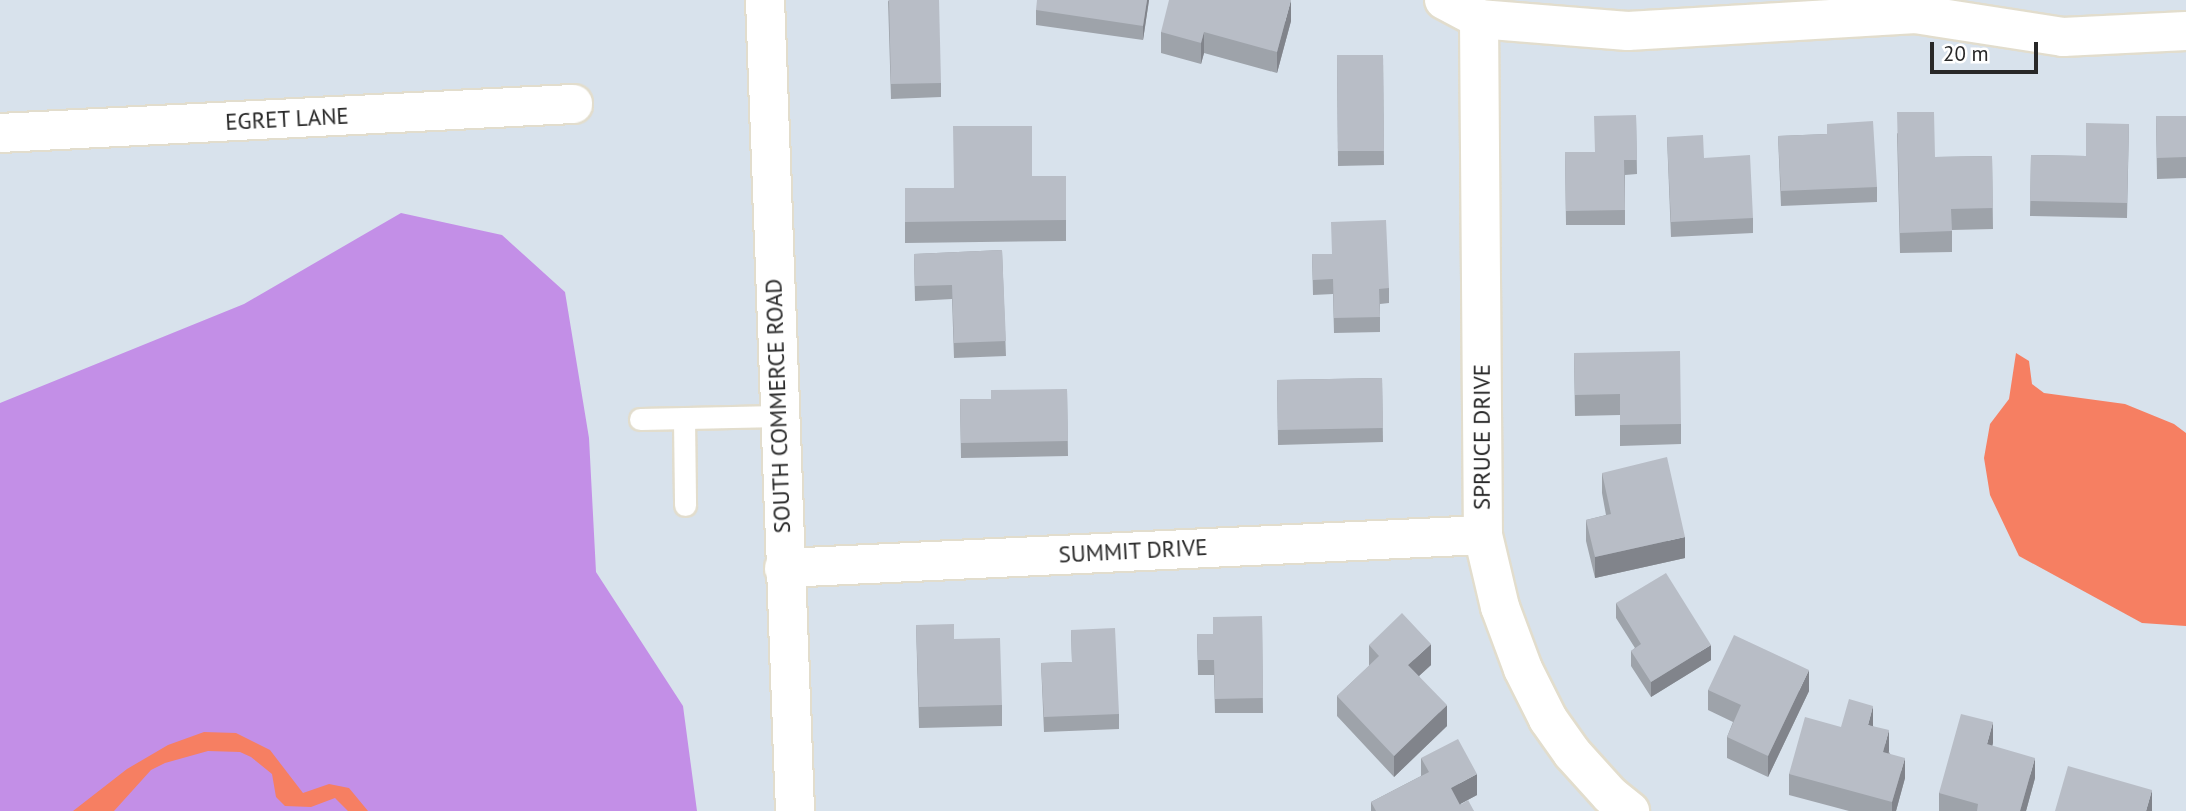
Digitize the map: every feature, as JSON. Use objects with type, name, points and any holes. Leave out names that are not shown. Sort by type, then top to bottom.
[{"type":"street","name":"SOUTH COMMERCE ROAD","points":[[765,0],[795,811]]},
{"type":"street","points":[[1444,0],[1479,19],[1628,31],[1915,14],[2063,37],[2186,32]]},
{"type":"street","name":"SPRUCE DRIVE","points":[[1479,19],[1483,535],[1500,607],[1523,669],[1548,719],[1572,754],[1610,795],[1630,811]]},
{"type":"street","name":"EGRET LANE","points":[[0,134],[573,104]]},
{"type":"street","name":"SUMMIT DRIVE","points":[[784,568],[1483,535]]},
{"type":"lane","points":[[640,419],[779,416]]},
{"type":"lane","points":[[684,418],[685,505]]},
{"type":"shaded area","points":[[401,213],[502,235],[565,292],[589,438],[596,572],[683,706],[697,811],[0,811],[0,403],[244,304]]},
{"type":"shaded area","points":[[2016,353],[2029,361],[2032,384],[2044,393],[2125,404],[2174,424],[2186,433],[2186,626],[2142,623],[2019,556],[1990,495],[1984,458],[1990,424],[2009,399]]},
{"type":"shaded area","points":[[204,732],[236,733],[270,750],[303,793],[329,784],[349,788],[368,811],[348,811],[335,798],[311,807],[285,806],[276,797],[272,774],[251,757],[240,752],[208,751],[165,763],[151,770],[114,811],[73,811],[127,769],[168,745]]},
{"type":"building","points":[[889,0],[939,0],[941,83],[891,84]]},
{"type":"building","points":[[1037,0],[1147,0],[1143,26],[1036,10]]},
{"type":"building","points":[[1169,0],[1291,0],[1277,52],[1204,32],[1201,43],[1161,32]]},
{"type":"building","points":[[1337,55],[1383,55],[1384,151],[1338,151]]},
{"type":"building","points":[[1897,112],[1934,112],[1935,157],[1992,156],[1993,208],[1951,209],[1952,231],[1900,233]]},
{"type":"building","points":[[1636,115],[1637,160],[1624,160],[1625,210],[1566,211],[1565,152],[1595,152],[1594,116]]},
{"type":"building","points":[[2156,116],[2186,116],[2186,157],[2157,158]]},
{"type":"building","points":[[1873,121],[1877,187],[1781,191],[1778,136],[1827,134],[1827,124]]},
{"type":"building","points":[[2086,123],[2129,124],[2127,203],[2030,201],[2031,155],[2086,156]]},
{"type":"building","points":[[953,126],[1032,126],[1032,176],[1066,176],[1066,220],[905,222],[905,188],[954,188]]},
{"type":"building","points":[[1703,135],[1704,158],[1750,155],[1753,218],[1671,222],[1667,137]]},
{"type":"building","points":[[1386,220],[1389,288],[1379,289],[1380,317],[1334,318],[1333,279],[1313,280],[1312,254],[1332,254],[1331,222]]},
{"type":"building","points":[[1002,250],[1006,341],[954,343],[952,285],[915,286],[914,254]]},
{"type":"building","points":[[1680,351],[1681,424],[1620,425],[1620,394],[1575,395],[1574,353]]},
{"type":"building","points":[[1382,378],[1383,428],[1278,430],[1277,380]]},
{"type":"building","points":[[1067,389],[1068,441],[961,443],[960,399],[991,399],[991,390]]},
{"type":"building","points":[[1667,457],[1685,537],[1595,557],[1586,520],[1611,514],[1602,473]]},
{"type":"building","points":[[1666,573],[1711,645],[1651,682],[1631,651],[1641,644],[1616,603]]},
{"type":"building","points":[[1402,613],[1431,644],[1408,665],[1447,705],[1394,756],[1337,696],[1379,656],[1369,645]]},
{"type":"building","points":[[1262,616],[1263,698],[1215,699],[1214,660],[1198,660],[1197,634],[1213,634],[1213,617]]},
{"type":"building","points":[[954,624],[954,639],[1000,638],[1002,705],[919,707],[916,625]]},
{"type":"building","points":[[1115,628],[1119,714],[1044,717],[1041,663],[1072,662],[1071,630]]},
{"type":"building","points":[[1734,635],[1809,670],[1768,756],[1727,737],[1741,705],[1708,690]]},
{"type":"building","points":[[1849,699],[1873,706],[1868,725],[1889,730],[1883,752],[1905,758],[1892,802],[1789,774],[1805,717],[1841,727]]},
{"type":"building","points":[[1961,714],[1993,722],[1987,744],[2035,758],[2020,811],[1977,811],[1978,804],[1939,793]]},
{"type":"building","points":[[1458,739],[1477,774],[1451,788],[1460,805],[1468,800],[1474,811],[1376,811],[1371,802],[1429,772],[1421,758]]},
{"type":"building","points":[[2068,766],[2152,790],[2146,811],[2055,811]]}]
